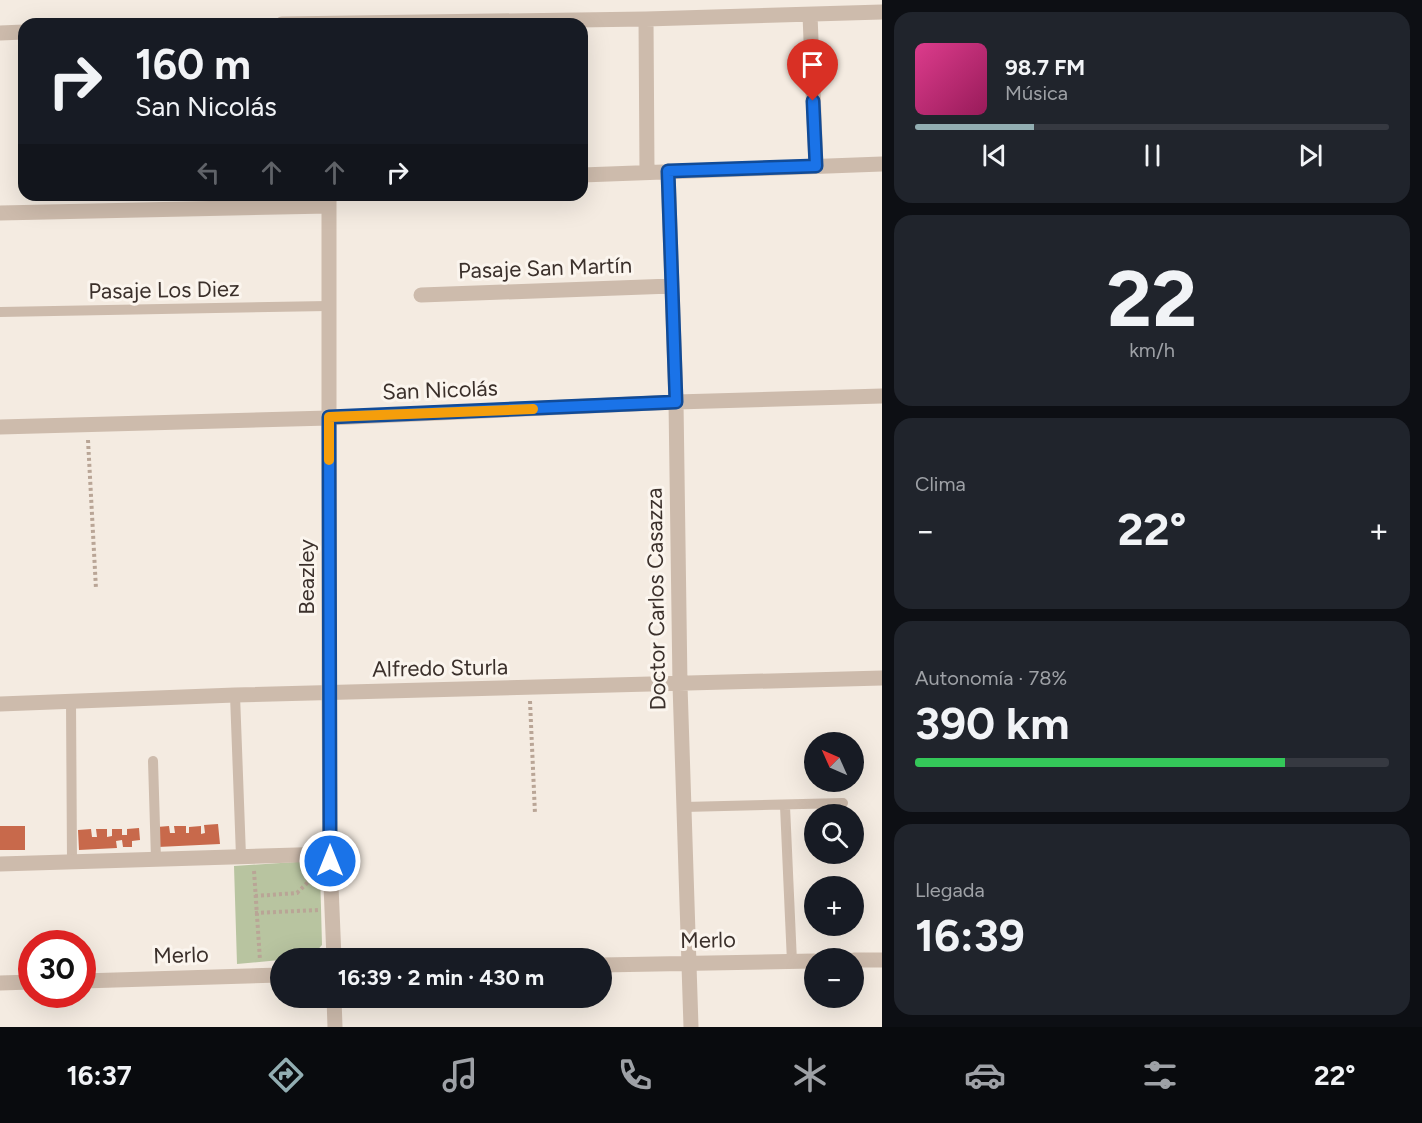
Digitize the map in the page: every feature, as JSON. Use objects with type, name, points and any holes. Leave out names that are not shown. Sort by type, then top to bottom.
[{"type":"street","points":[[588,20],[882,12]]},
{"type":"street","points":[[810,15],[816,166]]},
{"type":"street","points":[[646,19],[647,172]]},
{"type":"street","points":[[0,33],[18,32]]},
{"type":"street","points":[[588,175],[882,164]]},
{"type":"street","name":"Doctor Carlos Casazza","points":[[668,171],[676,402],[680,685],[691,1027]]},
{"type":"street","points":[[0,213],[304,201]]},
{"type":"street","name":"Beazley","points":[[329,201],[330,857],[334,948]]},
{"type":"street","name":"Pasaje San Martín","points":[[421,295],[672,286]]},
{"type":"street","name":"San Nicolás","points":[[0,427],[882,396]]},
{"type":"street","name":"Alfredo Sturla","points":[[0,704],[235,695],[882,678]]},
{"type":"street","points":[[0,864],[247,856],[330,857]]},
{"type":"street","points":[[864,960],[882,960]]},
{"type":"street","name":"Merlo","points":[[612,965],[804,961]]},
{"type":"street","name":"Merlo","points":[[96,981],[270,975]]},
{"type":"street","points":[[0,983],[18,982]]},
{"type":"street","points":[[334,1008],[335,1027]]},
{"type":"lane","name":"Pasaje Los Diez","points":[[0,312],[328,306]]},
{"type":"lane","points":[[235,695],[247,856]]},
{"type":"lane","points":[[71,702],[72,861]]},
{"type":"lane","points":[[153,761],[156,859]]},
{"type":"lane","points":[[684,807],[843,803]]},
{"type":"lane","points":[[784,806],[792,962]]},
{"type":"path","points":[[87,424],[96,589]]},
{"type":"path","points":[[530,688],[535,814]]},
{"type":"path","points":[[247,856],[255,896],[262,975]]},
{"type":"path","points":[[255,896],[297,894],[330,857]]},
{"type":"path","points":[[255,913],[332,909]]},
{"type":"green space","points":[[311,861],[320,871],[322,945],[319,948],[270,948],[270,961],[237,964],[234,866]]},
{"type":"building","points":[[218,824],[220,844],[158,847],[157,827],[169,826],[170,833],[175,833],[174,826],[186,826],[186,833],[189,833],[189,827],[201,826],[201,834],[205,833],[204,825]]},
{"type":"building","points":[[0,826],[25,826],[25,850],[0,850]]},
{"type":"building","points":[[139,828],[140,840],[132,841],[132,847],[123,847],[122,840],[116,841],[117,848],[79,850],[78,830],[91,829],[92,837],[97,837],[96,829],[107,829],[107,837],[112,836],[112,829],[122,829],[122,835],[127,835],[127,829]]},
{"type":"slow traffic","points":[[329,460],[329,417],[533,409]]},
{"type":"route","points":[[330,861],[329,417],[676,402],[668,171],[816,166],[813,101]]}]
